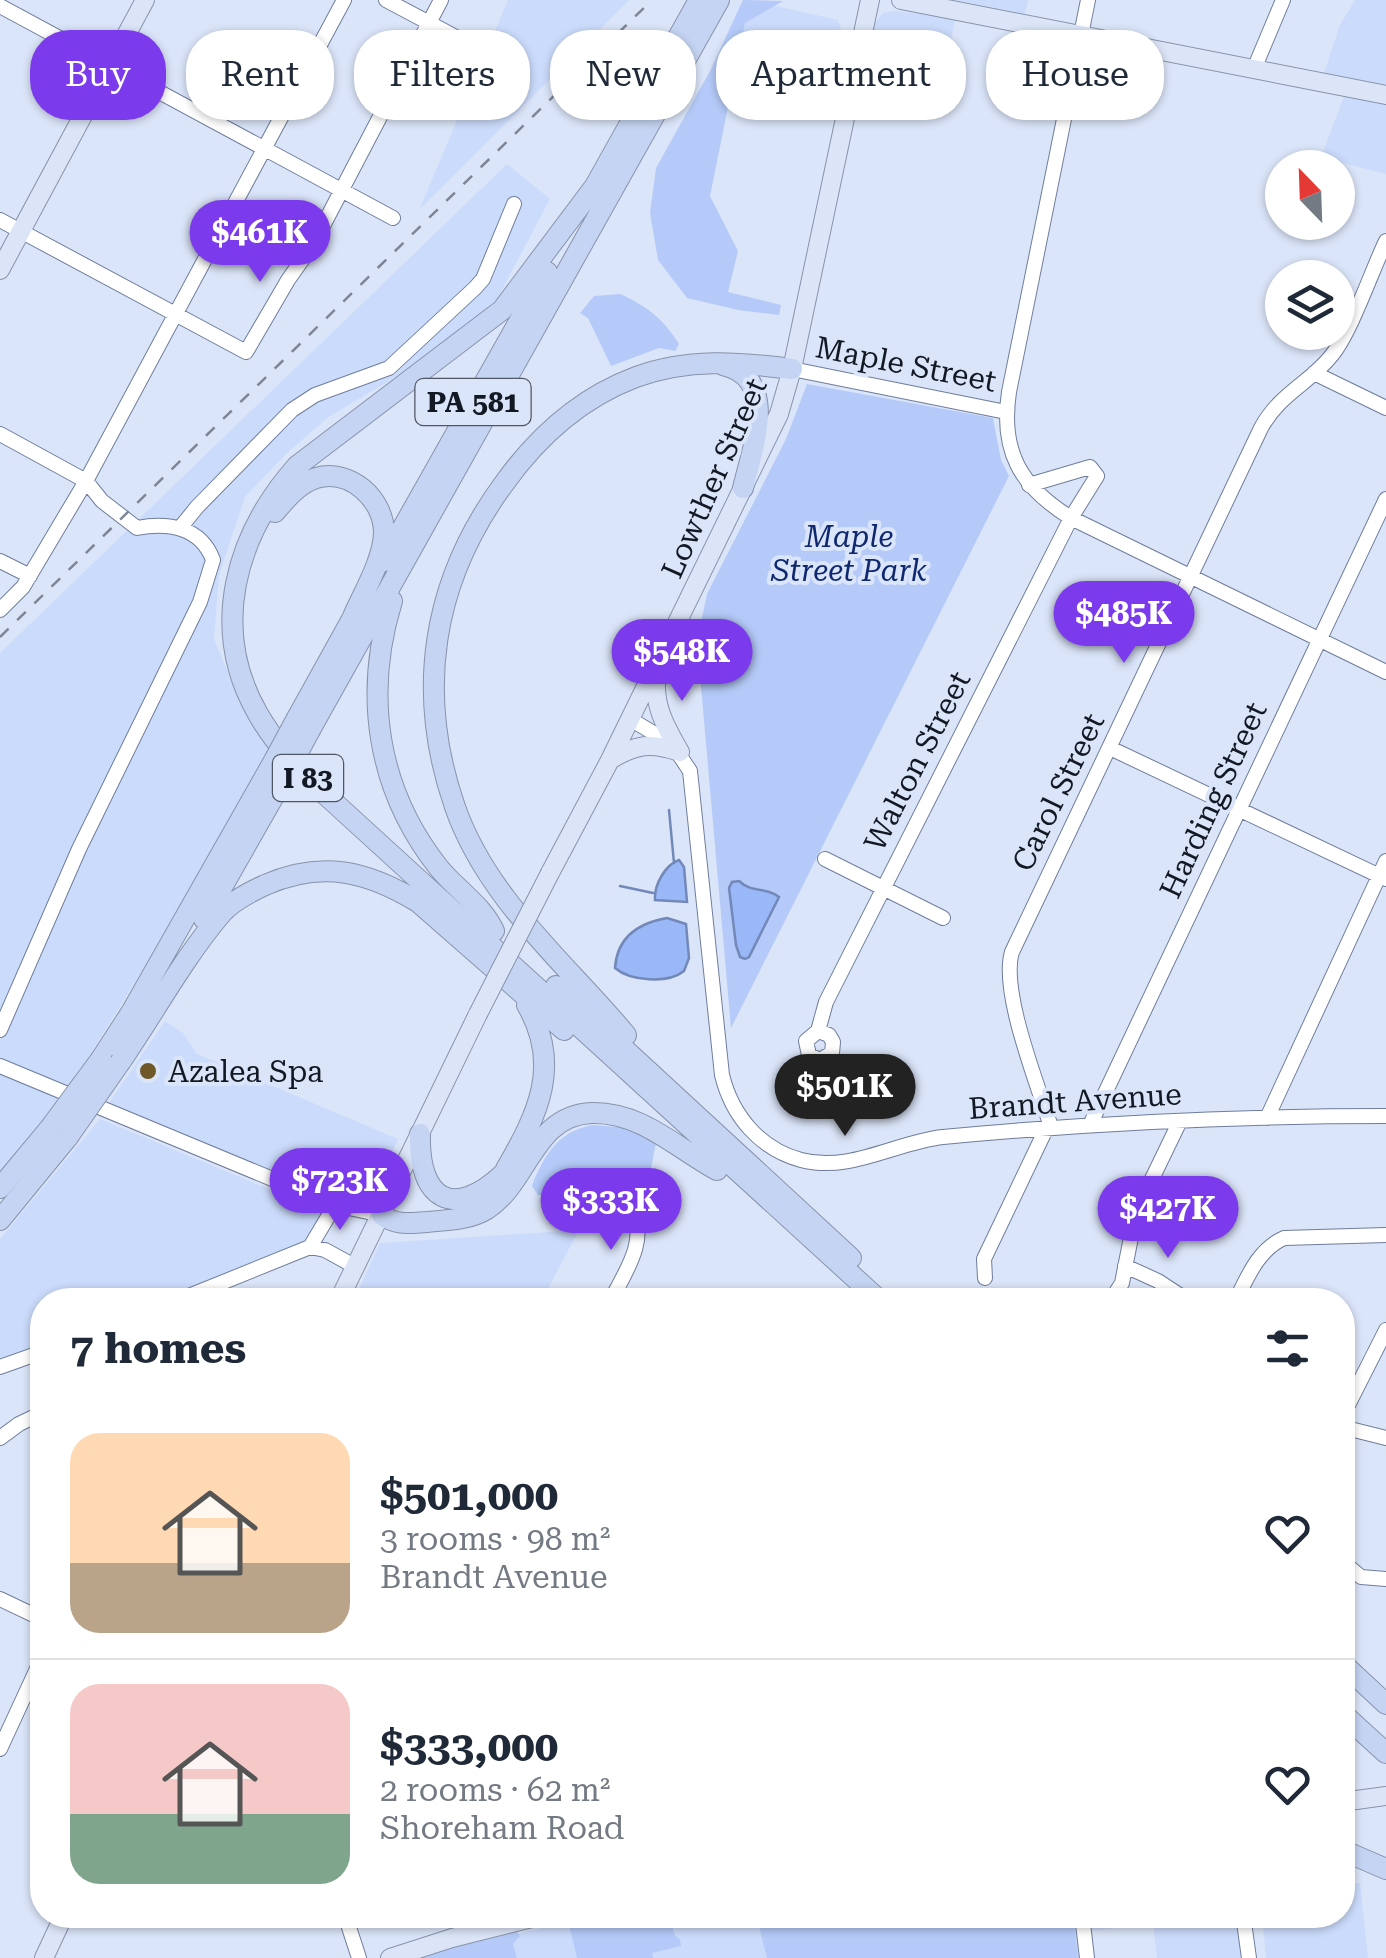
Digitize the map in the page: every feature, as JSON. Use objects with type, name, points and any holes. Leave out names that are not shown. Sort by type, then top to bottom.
[{"type":"highway","name":"I 83","points":[[698,0],[595,186],[502,310],[313,454],[276,491],[249,535],[234,592],[232,622],[240,674],[249,697],[271,735],[316,786],[866,1288]]},
{"type":"highway","name":"I 83","points":[[719,0],[425,524],[394,594],[380,649],[376,703],[382,754],[398,799],[424,848],[460,892],[489,919],[494,931],[883,1288]]},
{"type":"highway","name":"PA 581","points":[[304,723],[352,619],[595,186]]},
{"type":"highway","points":[[706,362],[734,368],[754,388],[759,418],[743,488]]},
{"type":"highway","points":[[668,1087],[510,905],[478,856],[455,808],[440,754],[435,658],[449,582],[479,518],[528,450],[556,424],[604,391],[638,377],[706,362],[792,369]]},
{"type":"highway","points":[[352,619],[382,549],[384,529],[377,506],[362,488],[336,476],[320,477],[284,500],[263,531],[251,562],[243,614],[246,651],[257,689],[280,730],[313,769],[476,920],[494,931]]},
{"type":"highway","name":"PA 581","points":[[0,1220],[59,1132],[118,1056],[304,723],[425,524]]},
{"type":"highway","name":"PA 581","points":[[118,1056],[132,1011],[281,766]]},
{"type":"highway","points":[[118,1056],[222,912],[250,892],[302,872],[361,875],[418,902],[852,1288]]},
{"type":"highway","points":[[382,1215],[466,1209],[490,1194],[503,1174],[538,1102],[546,1062],[534,1018],[503,977]]},
{"type":"highway","points":[[382,1215],[399,1224],[472,1216],[498,1200],[549,1130],[582,1114],[609,1115],[644,1124],[717,1170]]},
{"type":"highway","name":"PA 581","points":[[0,1188],[59,1132]]},
{"type":"highway","points":[[420,1134],[419,1161],[424,1178],[442,1195],[455,1200],[473,1198],[503,1174]]},
{"type":"highway","points":[[1355,1675],[1386,1704]]},
{"type":"highway","points":[[1355,1727],[1377,1751],[1386,1771]]},
{"type":"highway","points":[[1355,1738],[1377,1751]]},
{"type":"highway","points":[[1355,1856],[1386,1869]]},
{"type":"main road","points":[[129,30],[145,0]]},
{"type":"main road","name":"Lowther Street","points":[[345,1288],[478,1014],[610,760],[774,426],[792,369],[870,0]]},
{"type":"main road","points":[[901,0],[1060,30]]},
{"type":"main road","points":[[1164,51],[1386,95]]},
{"type":"main road","points":[[0,270],[80,120]]},
{"type":"main road","points":[[658,661],[654,688],[659,710],[680,752]]},
{"type":"main road","points":[[610,760],[632,747],[649,743],[680,752]]},
{"type":"main road","points":[[1355,1801],[1386,1796]]},
{"type":"main road","points":[[44,1958],[58,1928]]},
{"type":"main road","points":[[390,1958],[492,1928]]},
{"type":"street","points":[[0,610],[30,576],[86,480],[344,0]]},
{"type":"street","points":[[386,0],[442,30]]},
{"type":"street","points":[[0,220],[246,352],[314,243],[441,0]]},
{"type":"street","points":[[1082,30],[1088,0]]},
{"type":"street","points":[[1254,69],[1283,0]]},
{"type":"street","points":[[0,6],[45,30]]},
{"type":"street","points":[[166,95],[392,218]]},
{"type":"street","points":[[1006,412],[1064,120]]},
{"type":"street","points":[[180,528],[196,507],[305,400],[389,368],[476,288],[514,204]]},
{"type":"street","name":"Carol Street","points":[[1049,1127],[1013,1000],[1008,965],[1271,410],[1339,346],[1386,240]]},
{"type":"street","name":"Maple Street","points":[[792,369],[1006,412],[1012,452],[1028,484]]},
{"type":"street","points":[[1314,373],[1386,408]]},
{"type":"street","points":[[0,434],[86,480],[102,501],[137,528],[157,524],[180,528],[202,542],[213,560],[200,602],[79,850],[0,1030]]},
{"type":"street","name":"Walton Street","points":[[818,1031],[826,1002],[1072,518],[1096,483],[1090,467],[1028,484]]},
{"type":"street","points":[[1028,484],[1072,518],[1386,672]]},
{"type":"street","name":"Harding Street","points":[[1090,1125],[1386,499]]},
{"type":"street","points":[[0,561],[30,576]]},
{"type":"street","points":[[630,719],[663,737],[680,752]]},
{"type":"street","points":[[1110,748],[1384,872],[1267,1118]]},
{"type":"street","name":"Brandt Avenue","points":[[680,752],[694,781],[722,1075],[735,1109],[754,1134],[785,1154],[823,1163],[872,1156],[931,1138],[1049,1127],[1386,1116]]},
{"type":"street","points":[[825,859],[943,918]]},
{"type":"street","points":[[0,1066],[336,1205],[382,1215]]},
{"type":"street","points":[[1119,1288],[1136,1212],[1180,1122]]},
{"type":"street","points":[[986,1278],[984,1259],[1049,1127]]},
{"type":"street","points":[[310,1248],[336,1205]]},
{"type":"street","points":[[616,1288],[637,1249],[640,1222],[634,1206]]},
{"type":"street","points":[[1242,1288],[1258,1258],[1284,1238],[1386,1235]]},
{"type":"street","points":[[210,1288],[310,1248],[326,1250],[356,1267]]},
{"type":"street","points":[[1125,1266],[1169,1288]]},
{"type":"street","points":[[1355,1391],[1386,1330]]},
{"type":"street","points":[[0,1367],[30,1356]]},
{"type":"street","points":[[0,1438],[30,1419]]},
{"type":"street","points":[[1355,1430],[1386,1438]]},
{"type":"street","points":[[1355,1572],[1376,1580],[1386,1578]]},
{"type":"street","points":[[0,1599],[30,1613]]},
{"type":"street","points":[[0,1748],[30,1684]]},
{"type":"street","points":[[349,1928],[358,1958]]},
{"type":"street","points":[[1084,1928],[1088,1958]]},
{"type":"street","points":[[1244,1928],[1249,1958]]},
{"type":"shaded area","points":[[508,0],[629,0],[599,30],[550,30],[550,79],[530,99],[530,30],[495,30]]},
{"type":"shaded area","points":[[750,0],[838,20],[841,30],[744,30]]},
{"type":"shaded area","points":[[955,0],[1028,0],[1025,14]]},
{"type":"shaded area","points":[[1355,0],[1386,0],[1386,85],[1324,73],[1340,25]]},
{"type":"shaded area","points":[[883,13],[955,18],[953,30],[872,30]]},
{"type":"shaded area","points":[[1344,96],[1386,104],[1386,174],[1355,166],[1355,150],[1324,150]]},
{"type":"shaded area","points":[[457,120],[509,120],[419,210]]},
{"type":"shaded area","points":[[507,164],[550,199],[497,299],[422,361],[327,418],[245,497],[219,575],[214,639],[240,701],[269,750],[78,1074],[35,1133],[0,1171],[0,653]]},
{"type":"shaded area","points":[[679,860],[684,867],[687,902],[655,900],[661,876]]},
{"type":"shaded area","points":[[739,881],[779,897],[745,959],[740,957],[736,945],[729,888],[732,882]]},
{"type":"shaded area","points":[[667,918],[686,924],[689,958],[684,971],[669,978],[649,979],[615,968],[620,948],[631,934]]},
{"type":"shaded area","points":[[165,1021],[183,1033],[197,1054],[398,1139],[371,1199],[344,1200],[109,1103]]},
{"type":"shaded area","points":[[100,1119],[324,1212],[303,1246],[193,1288],[30,1288],[30,1350],[0,1361],[0,1239]]},
{"type":"shaded area","points":[[579,1230],[548,1288],[359,1288],[380,1243]]},
{"type":"shaded area","points":[[1360,1883],[1368,1958],[1266,1958],[1263,1928],[1355,1928],[1355,1884]]},
{"type":"shaded area","points":[[541,1928],[1078,1928],[1081,1958],[429,1958]]},
{"type":"shaded area","points":[[1153,1928],[1238,1928],[1242,1958],[1157,1958]]},
{"type":"green space","points":[[743,0],[783,1],[745,23],[744,30],[729,30]]},
{"type":"green space","points":[[716,58],[716,120],[725,120],[710,196],[738,251],[728,292],[781,305],[779,315],[687,298],[658,260],[650,213],[656,168],[683,120],[696,120],[696,96]]},
{"type":"green space","points":[[620,294],[660,320],[679,344],[675,351],[659,348],[611,366],[588,318],[580,313],[594,296]]},
{"type":"green space","name":"Maple Street Park","points":[[807,384],[993,418],[1001,460],[1009,476],[731,1028],[697,641],[707,594],[786,439]]},
{"type":"green space","points":[[593,1125],[628,1128],[656,1143],[651,1168],[639,1176],[599,1178],[570,1195],[538,1195],[532,1186],[550,1151],[563,1137]]},
{"type":"green space","points":[[570,1928],[673,1928],[680,1939],[681,1946],[652,1953],[653,1958],[577,1958]]},
{"type":"green space","points":[[759,1928],[1075,1928],[1078,1958],[767,1958]]},
{"type":"green space","points":[[516,1930],[520,1936],[513,1944],[517,1958],[416,1958]]},
{"type":"waterway","points":[[669,810],[674,863]]},
{"type":"waterway","points":[[620,886],[653,893]]},
{"type":"railway","points":[[0,637],[652,0]]},
{"type":"place","name":"Azalea Spa","points":[[148,1071]]}]
